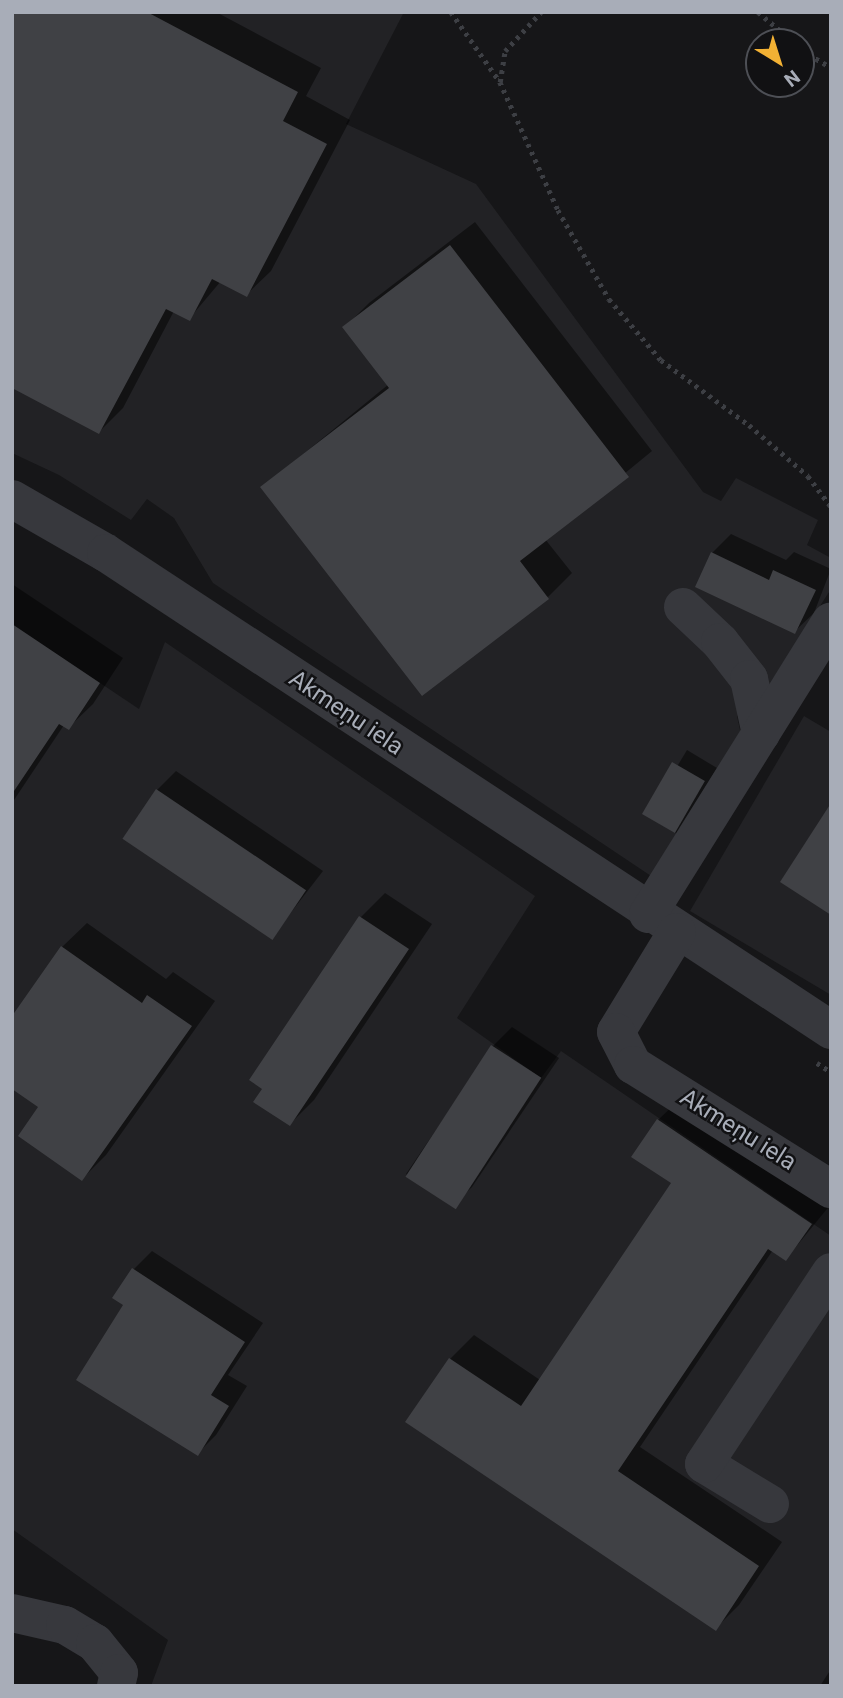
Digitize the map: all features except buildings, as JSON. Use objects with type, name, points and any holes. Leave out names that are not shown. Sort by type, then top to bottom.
[{"type":"street","name":"Akmeņu iela","points":[[12,499],[118,561],[663,923],[831,1030]]},
{"type":"street","points":[[683,607],[720,642],[749,679],[761,734]]},
{"type":"street","points":[[663,923],[761,734],[831,621]]},
{"type":"street","name":"Akmeņu iela","points":[[663,923],[616,1032],[633,1065],[831,1189]]},
{"type":"street","points":[[770,1504],[704,1465],[831,1272]]},
{"type":"street","points":[[12,1613],[65,1625],[95,1643],[120,1673],[116,1686]]},
{"type":"path","points":[[451,12],[499,82],[558,209],[609,299],[660,360],[759,433],[808,475],[831,506]]},
{"type":"path","points":[[499,82],[505,51],[541,12]]},
{"type":"path","points":[[758,12],[777,28]]},
{"type":"path","points":[[815,58],[831,67]]},
{"type":"shaded area","points":[[12,12],[404,12],[346,124],[476,184],[703,492],[721,501],[736,478],[818,520],[807,545],[831,558],[831,589],[770,683],[737,716],[744,749],[660,882],[213,583],[174,518],[147,499],[131,520],[59,475],[12,453]]},
{"type":"shaded area","points":[[12,624],[139,709],[165,642],[535,896],[457,1018],[541,1078],[561,1051],[831,1236],[831,1686],[151,1686],[168,1640],[12,1529]]},
{"type":"shaded area","points":[[804,716],[831,732],[831,995],[690,911]]}]
